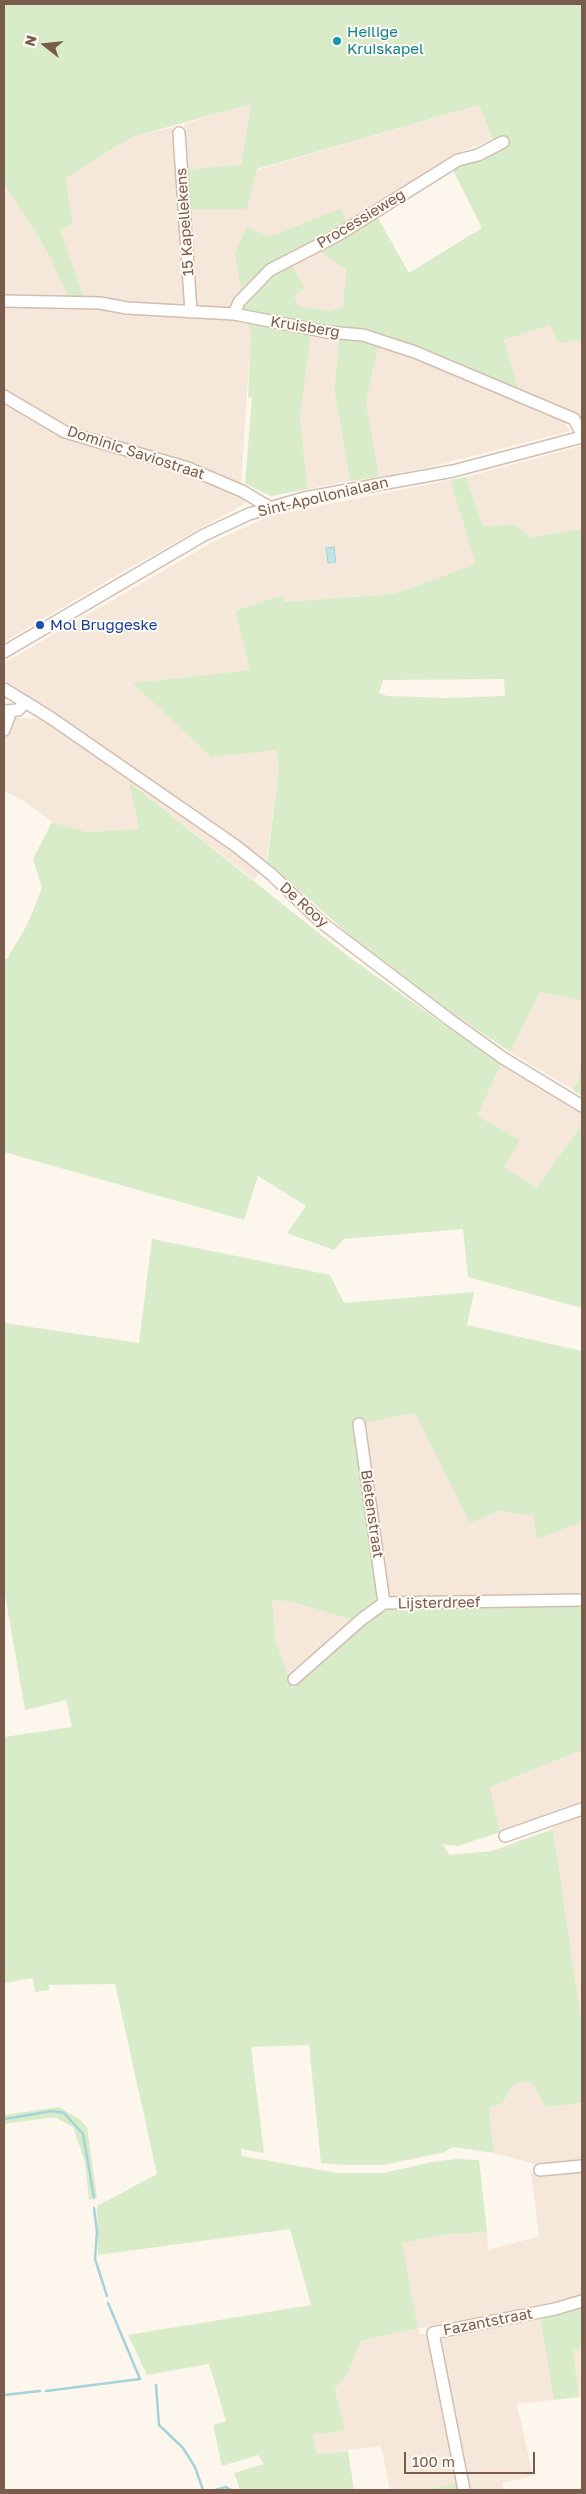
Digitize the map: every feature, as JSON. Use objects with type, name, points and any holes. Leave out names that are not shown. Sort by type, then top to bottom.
[{"type":"street","name":"15 Kapellekens","points":[[179,133],[192,312]]},
{"type":"street","name":"Processieweg","points":[[234,314],[239,302],[270,270],[338,235],[458,160],[478,155],[503,142]]},
{"type":"street","name":"Kruisberg","points":[[4,301],[100,303],[127,308],[234,314],[313,330],[363,335],[391,344],[574,419],[582,436]]},
{"type":"street","name":"Dominic Saviostraat","points":[[4,396],[65,432],[188,468],[242,491],[269,507]]},
{"type":"street","name":"Sint-Apollonialaan","points":[[4,652],[233,520],[269,507],[453,471],[582,436]]},
{"type":"street","name":"De Rooy","points":[[4,689],[26,702],[236,846],[271,874],[321,922],[450,1020],[503,1058],[582,1106]]},
{"type":"street","points":[[4,730],[7,711],[21,709],[26,702]]},
{"type":"street","name":"Bietenstraat","points":[[359,1424],[384,1603]]},
{"type":"street","name":"Lijsterdreef","points":[[294,1679],[362,1619],[384,1603],[582,1600]]},
{"type":"street","points":[[505,1836],[582,1809]]},
{"type":"street","points":[[540,2170],[582,2166]]},
{"type":"street","name":"Fazantstraat","points":[[464,2490],[433,2333],[555,2309],[582,2301]]},
{"type":"shaded area","points":[[252,103],[241,165],[187,169],[184,124]]},
{"type":"shaded area","points":[[479,105],[492,140],[452,155],[347,224],[341,208],[269,237],[242,294],[229,309],[198,306],[194,302],[190,209],[246,209],[257,170]]},
{"type":"shaded area","points":[[174,127],[187,305],[129,306],[85,300],[60,230],[73,224],[66,178],[132,137]]},
{"type":"shaded area","points":[[4,183],[45,248],[70,300],[4,298]]},
{"type":"shaded area","points":[[319,251],[346,270],[343,306],[328,311],[299,306],[293,296],[290,264]]},
{"type":"shaded area","points":[[4,304],[67,306],[247,320],[251,333],[241,484],[180,461],[68,429],[4,392]]},
{"type":"shaded area","points":[[550,325],[558,343],[582,340],[582,421],[580,416],[519,391],[504,340]]},
{"type":"shaded area","points":[[311,333],[340,335],[334,390],[350,481],[308,489],[300,419]]},
{"type":"shaded area","points":[[379,343],[564,422],[571,431],[425,468],[379,477],[366,402]]},
{"type":"shaded area","points":[[4,400],[51,429],[226,488],[245,497],[246,501],[244,504],[124,571],[4,642]]},
{"type":"shaded area","points":[[582,446],[582,529],[529,537],[513,524],[483,526],[466,477]]},
{"type":"shaded area","points":[[450,480],[477,564],[393,594],[284,602],[282,595],[235,611],[251,670],[134,683],[211,757],[276,749],[279,769],[266,862],[254,880],[130,783],[139,829],[87,832],[52,822],[25,802],[4,791],[4,717],[42,719],[47,710],[4,681],[4,663],[211,543],[269,516]]},
{"type":"shaded area","points":[[540,992],[582,1001],[582,1059],[578,1081],[572,1089],[510,1052]]},
{"type":"shaded area","points":[[501,1065],[582,1114],[582,1124],[537,1188],[504,1167],[477,1116]]},
{"type":"shaded area","points":[[415,1413],[470,1523],[501,1511],[533,1516],[537,1539],[582,1522],[582,1595],[389,1599],[364,1423]]},
{"type":"shaded area","points":[[272,1600],[287,1601],[354,1620],[287,1677],[276,1641]]},
{"type":"shaded area","points":[[582,1750],[582,1805],[500,1832],[490,1787]]},
{"type":"shaded area","points":[[582,1813],[582,2025],[551,1824]]},
{"type":"shaded area","points":[[522,2081],[532,2083],[545,2107],[582,2103],[582,2161],[538,2165],[494,2153],[489,2108],[502,2104],[512,2087]]},
{"type":"shaded area","points":[[582,2170],[582,2299],[445,2327],[418,2328],[401,2243],[442,2235],[487,2232],[488,2250],[539,2236],[531,2173]]},
{"type":"shaded area","points":[[540,2315],[554,2400],[517,2404],[533,2476],[502,2483],[504,2490],[470,2490],[440,2342],[447,2333]]},
{"type":"shaded area","points":[[418,2328],[420,2334],[430,2335],[459,2483],[425,2490],[390,2490],[381,2446],[317,2454],[313,2435],[345,2430],[335,2389],[348,2373],[361,2341]]},
{"type":"shaded area","points":[[582,2348],[582,2397],[579,2397],[573,2350]]},
{"type":"green space","points":[[4,4],[582,4],[582,340],[558,343],[550,325],[504,340],[519,391],[409,347],[241,310],[241,305],[259,285],[290,264],[305,287],[294,296],[299,306],[328,311],[343,306],[346,270],[319,251],[378,218],[409,273],[482,228],[452,168],[496,149],[479,105],[257,169],[247,209],[190,209],[187,169],[241,165],[251,104],[132,137],[66,178],[73,224],[60,230],[85,300],[70,300],[45,248],[4,183]]},
{"type":"green space","points":[[341,208],[347,224],[269,265],[242,294],[235,253],[247,227],[269,237]]},
{"type":"green space","points":[[247,320],[311,333],[300,419],[308,489],[271,496],[245,484],[252,397],[248,398],[251,333]]},
{"type":"green space","points":[[340,335],[379,343],[366,402],[379,477],[350,481],[334,390]]},
{"type":"green space","points":[[466,477],[483,526],[514,524],[530,537],[582,529],[582,1001],[540,992],[510,1052],[436,1002],[363,947],[267,862],[279,769],[276,750],[211,757],[133,683],[250,670],[235,611],[282,595],[284,602],[393,594],[476,564],[450,480]],"holes":[[[504,679],[505,696],[444,698],[387,696],[379,693],[383,680]]]},
{"type":"green space","points":[[129,782],[349,957],[501,1065],[477,1116],[520,1140],[504,1167],[537,1188],[582,1124],[582,1308],[468,1277],[463,1229],[344,1239],[334,1250],[287,1233],[306,1206],[258,1176],[244,1220],[4,1152],[4,959],[7,959],[27,925],[42,888],[33,859],[52,822],[87,832],[139,829]]},
{"type":"green space","points":[[582,1059],[582,1096],[572,1089],[578,1081]]},
{"type":"green space","points":[[152,1239],[330,1275],[344,1303],[474,1292],[467,1325],[582,1351],[582,1522],[537,1539],[533,1516],[501,1511],[470,1523],[415,1413],[364,1423],[379,1591],[375,1602],[354,1620],[287,1601],[272,1600],[276,1641],[292,1688],[382,1610],[582,1605],[582,1750],[490,1787],[500,1832],[458,1846],[442,1844],[450,1855],[492,1851],[553,1829],[582,2025],[582,2103],[545,2107],[532,2083],[522,2081],[512,2087],[502,2104],[489,2108],[494,2153],[453,2147],[445,2152],[383,2165],[321,2163],[309,2045],[251,2047],[264,2153],[241,2149],[242,2156],[337,2173],[384,2173],[432,2162],[457,2159],[479,2160],[487,2232],[442,2235],[402,2243],[418,2328],[361,2341],[348,2373],[335,2389],[345,2430],[313,2435],[317,2454],[348,2451],[354,2490],[240,2490],[234,2473],[264,2464],[258,2455],[222,2466],[213,2425],[226,2421],[209,2364],[147,2375],[128,2335],[311,2305],[290,2229],[98,2255],[97,2206],[157,2174],[115,1984],[49,1985],[49,1990],[35,1992],[33,1978],[4,1983],[4,1737],[72,1727],[66,1700],[25,1710],[4,1589],[4,1323],[139,1343]]},
{"type":"green space","points":[[59,2107],[79,2119],[87,2127],[97,2197],[89,2200],[85,2162],[73,2127],[55,2117],[4,2124],[4,2115]]},
{"type":"green space","points":[[582,2305],[582,2348],[573,2350],[579,2397],[554,2400],[540,2315]]},
{"type":"green space","points":[[459,2483],[460,2490],[425,2490]]},
{"type":"water","points":[[334,547],[336,562],[328,563],[326,548]]},
{"type":"waterway","points":[[4,2119],[52,2111],[64,2113],[83,2134],[94,2198]]},
{"type":"waterway","points":[[94,2208],[97,2232],[95,2259],[107,2296]]},
{"type":"waterway","points":[[46,2391],[140,2379],[108,2303]]},
{"type":"waterway","points":[[156,2385],[159,2425],[183,2448],[195,2467],[203,2490]]},
{"type":"waterway","points":[[4,2395],[40,2391]]},
{"type":"waterway","points":[[215,2490],[226,2487],[231,2490]]},
{"type":"place","name":"Heilige Kruiskapel","points":[[337,41]]},
{"type":"place","name":"Mol Bruggeske","points":[[40,625]]}]
